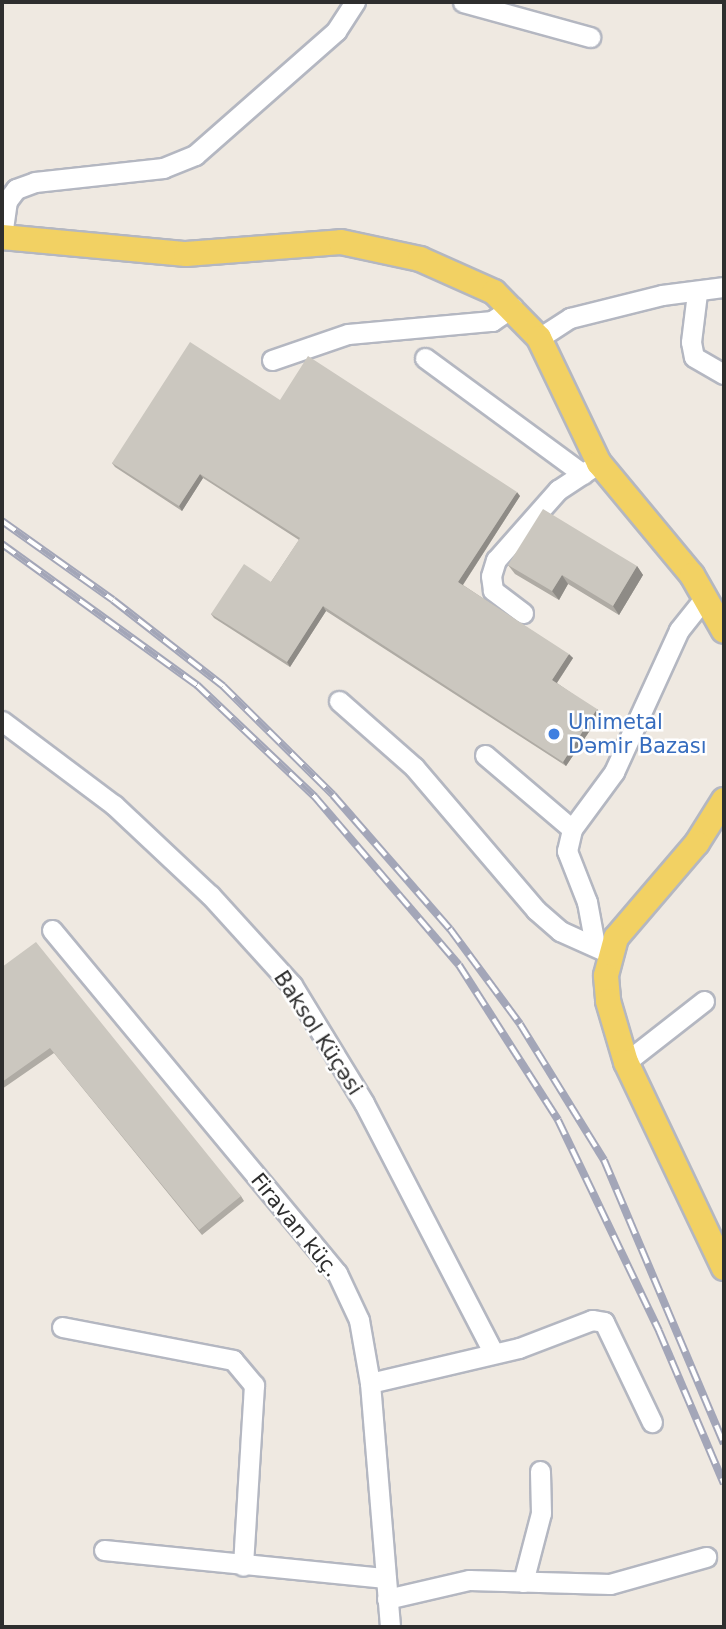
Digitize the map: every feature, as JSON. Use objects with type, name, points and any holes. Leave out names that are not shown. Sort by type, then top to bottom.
[{"type":"main road","points":[[2,236],[186,254],[341,242],[450,270],[494,292],[513,307],[539,338],[591,469],[706,596],[724,631]]},
{"type":"main road","points":[[721,1253],[626,1062],[608,1001],[602,950],[697,843],[724,800]]},
{"type":"street","points":[[2,236],[7,201],[16,189],[35,182],[163,168],[195,155],[336,31],[355,2]]},
{"type":"street","points":[[463,2],[590,37]]},
{"type":"street","points":[[539,338],[570,318],[663,295],[697,293],[724,287]]},
{"type":"street","points":[[697,293],[691,342],[694,356],[724,374]]},
{"type":"street","points":[[272,360],[348,334],[492,321],[513,307]]},
{"type":"street","points":[[425,358],[591,469],[550,497],[496,560],[491,576],[493,590],[523,613]]},
{"type":"street","points":[[602,950],[567,851],[572,829],[614,772],[679,630],[706,596]]},
{"type":"street","points":[[339,701],[414,767],[536,911],[560,931],[602,950]]},
{"type":"street","name":"Baksol Küçəsi","points":[[2,721],[114,805],[210,895],[292,985],[364,1103],[494,1352]]},
{"type":"street","points":[[485,755],[572,829]]},
{"type":"street","name":"Firavan küç.","points":[[52,930],[337,1273],[359,1320],[370,1383],[390,1627]]},
{"type":"street","points":[[626,1062],[704,1002]]},
{"type":"street","points":[[370,1383],[519,1348],[592,1320],[604,1322],[652,1422]]},
{"type":"street","points":[[62,1327],[233,1360],[254,1385],[243,1566]]},
{"type":"street","points":[[523,1582],[541,1513],[540,1471]]},
{"type":"street","points":[[104,1550],[243,1566],[386,1578]]},
{"type":"street","points":[[387,1599],[434,1590],[452,1581],[610,1584],[706,1557]]},
{"type":"building","points":[[190,342],[280,400],[308,356],[517,492],[458,582],[569,654],[552,680],[597,709],[563,762],[323,606],[287,662],[211,614],[244,564],[271,582],[300,538],[200,474],[179,506],[112,463]]},
{"type":"building","points":[[543,509],[637,566],[613,606],[562,575],[552,591],[508,565]]},
{"type":"building","points":[[36,942],[241,1196],[199,1230],[50,1048],[2,1082],[2,967]]},
{"type":"railway","points":[[2,521],[113,600],[223,686],[333,795],[450,929],[520,1024],[604,1160],[724,1444]]},
{"type":"railway","points":[[2,544],[197,685],[315,797],[459,965],[558,1120],[659,1331],[724,1484]]},
{"type":"place","name":"Unimetal Dəmir Bazası","points":[[554,734]]}]
